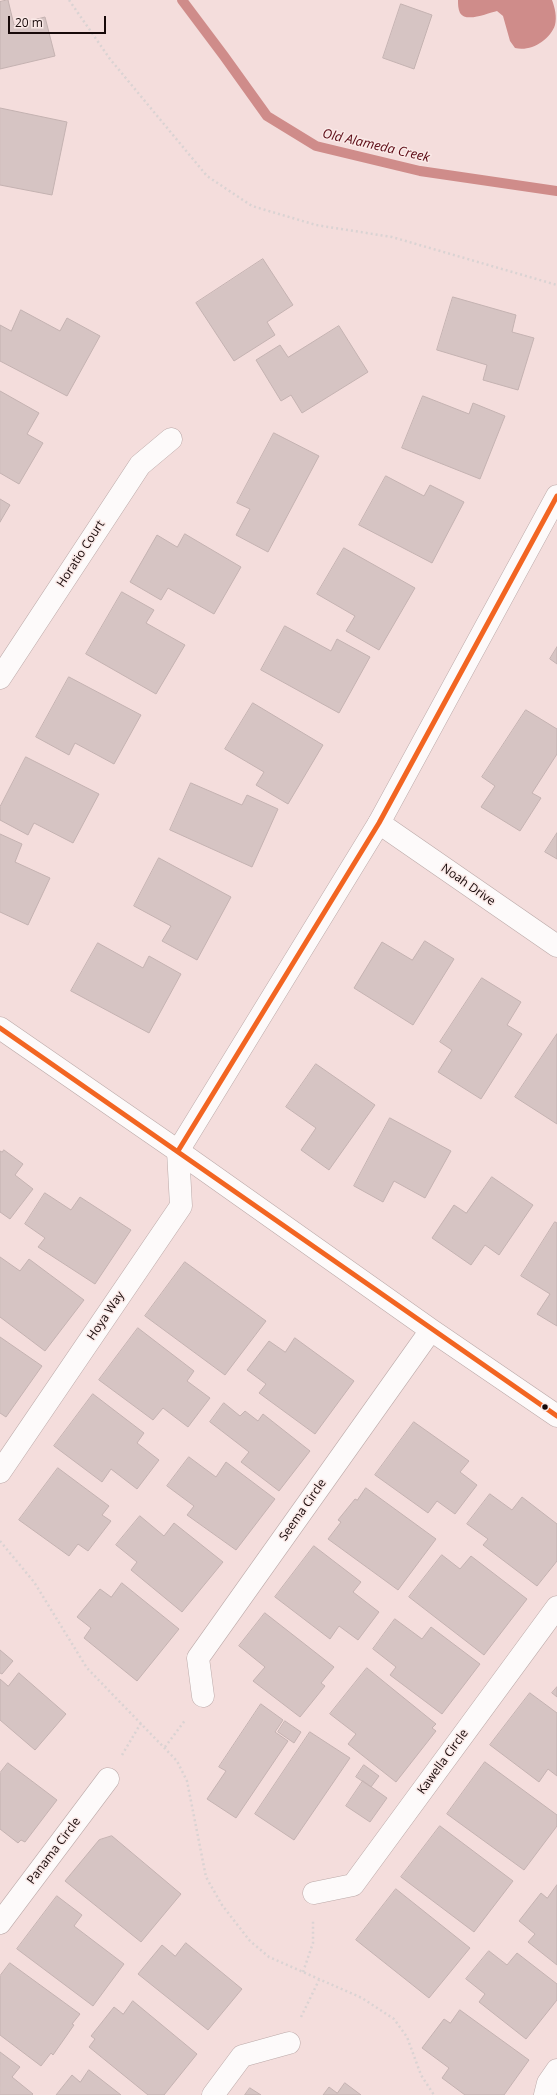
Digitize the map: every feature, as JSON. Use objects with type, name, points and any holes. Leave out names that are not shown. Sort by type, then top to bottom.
[{"type":"street","name":"Horatio Court","points":[[0,678],[140,464],[171,439]]},
{"type":"street","points":[[178,1151],[379,823],[557,496]]},
{"type":"street","name":"Noah Drive","points":[[379,823],[557,946]]},
{"type":"street","points":[[0,1028],[178,1151],[431,1330],[557,1416]]},
{"type":"street","name":"Hoya Way","points":[[0,1472],[181,1206],[178,1151]]},
{"type":"street","name":"Seema Circle","points":[[203,1696],[198,1658],[431,1330]]},
{"type":"street","name":"Kawella Circle","points":[[314,1893],[353,1884],[557,1607]]},
{"type":"street","name":"Panama Circle","points":[[0,1922],[108,1779]]},
{"type":"street","points":[[213,2095],[242,2056],[289,2043]]},
{"type":"street","points":[[545,2095],[548,2083],[557,2070]]},
{"type":"path","points":[[69,0],[110,59],[207,176],[252,206],[316,225],[392,237],[557,285]]},
{"type":"path","points":[[0,1541],[34,1582],[87,1668],[177,1761],[187,1781],[206,1877],[222,1905],[250,1941],[269,1957],[362,1998],[394,2019],[407,2037],[421,2074],[434,2095]]},
{"type":"path","points":[[165,1748],[203,1696]]},
{"type":"path","points":[[108,1779],[141,1723]]},
{"type":"path","points":[[303,1972],[313,1944],[314,1893]]},
{"type":"path","points":[[289,2043],[319,1980]]},
{"type":"shaded area","points":[[458,0],[552,0],[556,19],[555,25],[549,35],[539,44],[521,49],[515,48],[510,41],[503,16],[497,11],[472,17],[463,16],[459,11]]},
{"type":"building","points":[[8,0],[14,25],[45,17],[55,56],[0,69],[0,2]]},
{"type":"building","points":[[401,4],[432,15],[414,69],[383,58]]},
{"type":"building","points":[[0,108],[67,122],[52,195],[0,185]]},
{"type":"building","points":[[263,259],[293,305],[267,322],[275,335],[234,361],[196,303]]},
{"type":"building","points":[[453,297],[516,315],[512,332],[534,338],[518,390],[483,380],[487,365],[437,350]]},
{"type":"building","points":[[21,310],[60,331],[67,318],[100,336],[67,396],[0,361],[0,325],[11,331]]},
{"type":"building","points":[[339,326],[368,372],[302,413],[291,395],[281,401],[256,360],[280,345],[288,357]]},
{"type":"building","points":[[0,391],[39,413],[27,434],[43,443],[19,484],[0,473]]},
{"type":"building","points":[[423,396],[469,414],[473,403],[505,416],[480,479],[402,448]]},
{"type":"building","points":[[274,433],[319,456],[268,552],[236,535],[250,509],[237,503]]},
{"type":"building","points":[[386,476],[424,496],[430,485],[464,502],[432,563],[359,525]]},
{"type":"building","points":[[0,499],[10,505],[0,522]]},
{"type":"building","points":[[185,534],[241,567],[214,614],[168,588],[161,600],[130,582],[157,535],[177,547]]},
{"type":"building","points":[[344,548],[415,588],[379,650],[346,631],[355,616],[317,594]]},
{"type":"building","points":[[122,592],[154,610],[146,623],[185,645],[156,694],[86,654]]},
{"type":"building","points":[[285,626],[331,651],[337,639],[370,657],[339,713],[261,670]]},
{"type":"building","points":[[557,647],[557,664],[550,659]]},
{"type":"building","points":[[69,677],[141,715],[114,764],[75,743],[69,755],[36,737]]},
{"type":"building","points":[[253,703],[323,745],[288,804],[256,785],[264,772],[225,749]]},
{"type":"building","points":[[526,710],[557,729],[557,754],[532,793],[541,798],[520,831],[481,807],[495,786],[482,777]]},
{"type":"building","points":[[26,757],[99,794],[73,843],[34,823],[28,835],[0,820],[0,807]]},
{"type":"building","points":[[191,783],[242,805],[247,795],[278,809],[252,867],[170,830]]},
{"type":"building","points":[[557,833],[557,859],[545,852]]},
{"type":"building","points":[[0,834],[22,844],[15,862],[50,878],[28,925],[0,912]]},
{"type":"building","points":[[159,858],[231,897],[197,960],[162,941],[171,926],[134,906]]},
{"type":"building","points":[[425,941],[454,959],[413,1025],[354,988],[382,942],[412,960]]},
{"type":"building","points":[[98,943],[143,968],[149,956],[181,974],[149,1033],[71,991]]},
{"type":"building","points":[[482,978],[521,1002],[507,1025],[522,1034],[481,1099],[438,1072],[452,1050],[440,1042]]},
{"type":"building","points":[[557,1034],[557,1124],[515,1097]]},
{"type":"building","points":[[316,1064],[375,1105],[329,1170],[301,1150],[316,1128],[286,1107]]},
{"type":"building","points":[[390,1118],[451,1151],[425,1198],[394,1181],[383,1202],[354,1186]]},
{"type":"building","points":[[4,1150],[23,1164],[15,1175],[33,1189],[10,1219],[0,1212],[0,1151],[2,1152]]},
{"type":"building","points":[[492,1177],[533,1205],[499,1255],[485,1245],[471,1265],[432,1238],[454,1205],[466,1213]]},
{"type":"building","points":[[45,1193],[71,1210],[80,1197],[131,1230],[95,1284],[38,1247],[45,1238],[25,1224]]},
{"type":"building","points":[[555,1222],[557,1223],[557,1326],[537,1314],[550,1294],[521,1276]]},
{"type":"building","points":[[0,1257],[20,1271],[29,1259],[84,1300],[45,1351],[0,1317]]},
{"type":"building","points":[[185,1262],[266,1321],[225,1375],[145,1316]]},
{"type":"building","points":[[138,1328],[194,1371],[187,1381],[210,1398],[188,1427],[163,1408],[153,1420],[99,1380]]},
{"type":"building","points":[[0,1337],[42,1366],[6,1417],[0,1413]]},
{"type":"building","points":[[295,1338],[354,1381],[315,1434],[259,1393],[266,1384],[247,1370],[269,1341],[285,1352]]},
{"type":"building","points":[[93,1394],[144,1433],[137,1443],[159,1460],[137,1489],[111,1469],[102,1482],[54,1446]]},
{"type":"building","points":[[224,1403],[240,1416],[245,1411],[258,1421],[263,1414],[310,1451],[279,1491],[241,1462],[249,1452],[210,1422]]},
{"type":"building","points":[[414,1422],[469,1461],[460,1472],[477,1485],[455,1514],[437,1501],[428,1513],[375,1475]]},
{"type":"building","points":[[189,1457],[216,1477],[226,1462],[275,1499],[236,1550],[187,1515],[194,1506],[167,1486]]},
{"type":"building","points":[[58,1468],[109,1506],[102,1515],[111,1521],[88,1551],[78,1544],[69,1556],[19,1520]]},
{"type":"building","points":[[366,1488],[436,1539],[398,1590],[328,1539],[341,1522],[338,1520]]},
{"type":"building","points":[[490,1494],[512,1510],[522,1497],[557,1524],[557,1561],[537,1586],[483,1545],[488,1539],[467,1524]]},
{"type":"building","points":[[140,1516],[164,1536],[174,1523],[223,1562],[182,1612],[131,1570],[137,1562],[116,1545]]},
{"type":"building","points":[[314,1546],[361,1582],[353,1592],[379,1612],[358,1640],[339,1626],[330,1639],[275,1597]]},
{"type":"building","points":[[442,1555],[460,1569],[471,1556],[527,1599],[484,1655],[409,1597]]},
{"type":"building","points":[[122,1583],[179,1629],[137,1681],[84,1638],[91,1628],[77,1617],[100,1589],[111,1597]]},
{"type":"building","points":[[265,1613],[334,1667],[321,1683],[325,1686],[300,1717],[253,1681],[265,1667],[239,1646]]},
{"type":"building","points":[[395,1619],[422,1639],[431,1627],[480,1664],[442,1714],[390,1675],[396,1667],[373,1649]]},
{"type":"building","points":[[0,1650],[13,1661],[2,1674],[0,1673]]},
{"type":"building","points":[[367,1668],[436,1724],[432,1728],[436,1731],[396,1782],[348,1744],[356,1734],[330,1714]]},
{"type":"building","points":[[19,1673],[66,1714],[35,1750],[0,1720],[0,1679],[8,1686]]},
{"type":"building","points":[[557,1687],[557,1697],[552,1693]]},
{"type":"building","points":[[530,1693],[557,1713],[557,1776],[548,1769],[539,1782],[490,1745]]},
{"type":"building","points":[[261,1704],[283,1720],[275,1732],[288,1741],[236,1818],[207,1799],[226,1771],[219,1767]]},
{"type":"building","points":[[285,1721],[301,1732],[294,1743],[278,1732]]},
{"type":"building","points":[[310,1732],[350,1758],[294,1840],[255,1814]]},
{"type":"building","points":[[485,1762],[557,1815],[557,1826],[524,1870],[447,1814]]},
{"type":"building","points":[[8,1763],[57,1800],[25,1842],[21,1840],[18,1843],[0,1829],[0,1773]]},
{"type":"building","points":[[364,1765],[379,1776],[371,1787],[356,1777]]},
{"type":"building","points":[[363,1781],[387,1798],[370,1822],[346,1806]]},
{"type":"building","points":[[440,1826],[513,1881],[474,1932],[401,1877]]},
{"type":"building","points":[[112,1836],[181,1894],[141,1942],[65,1881],[99,1840]]},
{"type":"building","points":[[557,1885],[557,1965],[528,1942],[535,1934],[519,1921],[541,1893],[547,1898]]},
{"type":"building","points":[[396,1889],[470,1948],[429,1998],[356,1940]]},
{"type":"building","points":[[57,1896],[82,1915],[74,1926],[124,1964],[93,2006],[17,1949]]},
{"type":"building","points":[[186,1943],[242,1989],[208,2030],[138,1974],[162,1945],[175,1956]]},
{"type":"building","points":[[489,1951],[507,1965],[517,1953],[557,1984],[557,2000],[526,2039],[479,2002],[485,1994],[466,1979]]},
{"type":"building","points":[[10,1963],[80,2014],[53,2055],[51,2053],[41,2066],[0,2035],[0,1976]]},
{"type":"building","points":[[133,2001],[197,2054],[164,2095],[148,2095],[89,2047],[95,2039],[91,2036],[114,2007],[123,2014]]},
{"type":"building","points":[[460,2010],[529,2060],[504,2095],[465,2095],[442,2078],[449,2068],[422,2048],[444,2019],[450,2023]]},
{"type":"building","points":[[0,2052],[20,2067],[12,2077],[33,2094],[32,2095],[0,2095]]},
{"type":"building","points":[[89,2070],[121,2095],[56,2095],[72,2075],[80,2082]]},
{"type":"building","points":[[345,2083],[361,2095],[323,2095],[329,2087],[337,2093]]},
{"type":"building","points":[[250,2088],[261,2095],[245,2095]]},
{"type":"waterway","name":"Old Alameda Creek","points":[[182,0],[267,116],[316,146],[420,171],[557,191]]},
{"type":"transit line","points":[[178,1151],[379,823],[557,496]]},
{"type":"transit line","points":[[0,1028],[557,1416]]}]
